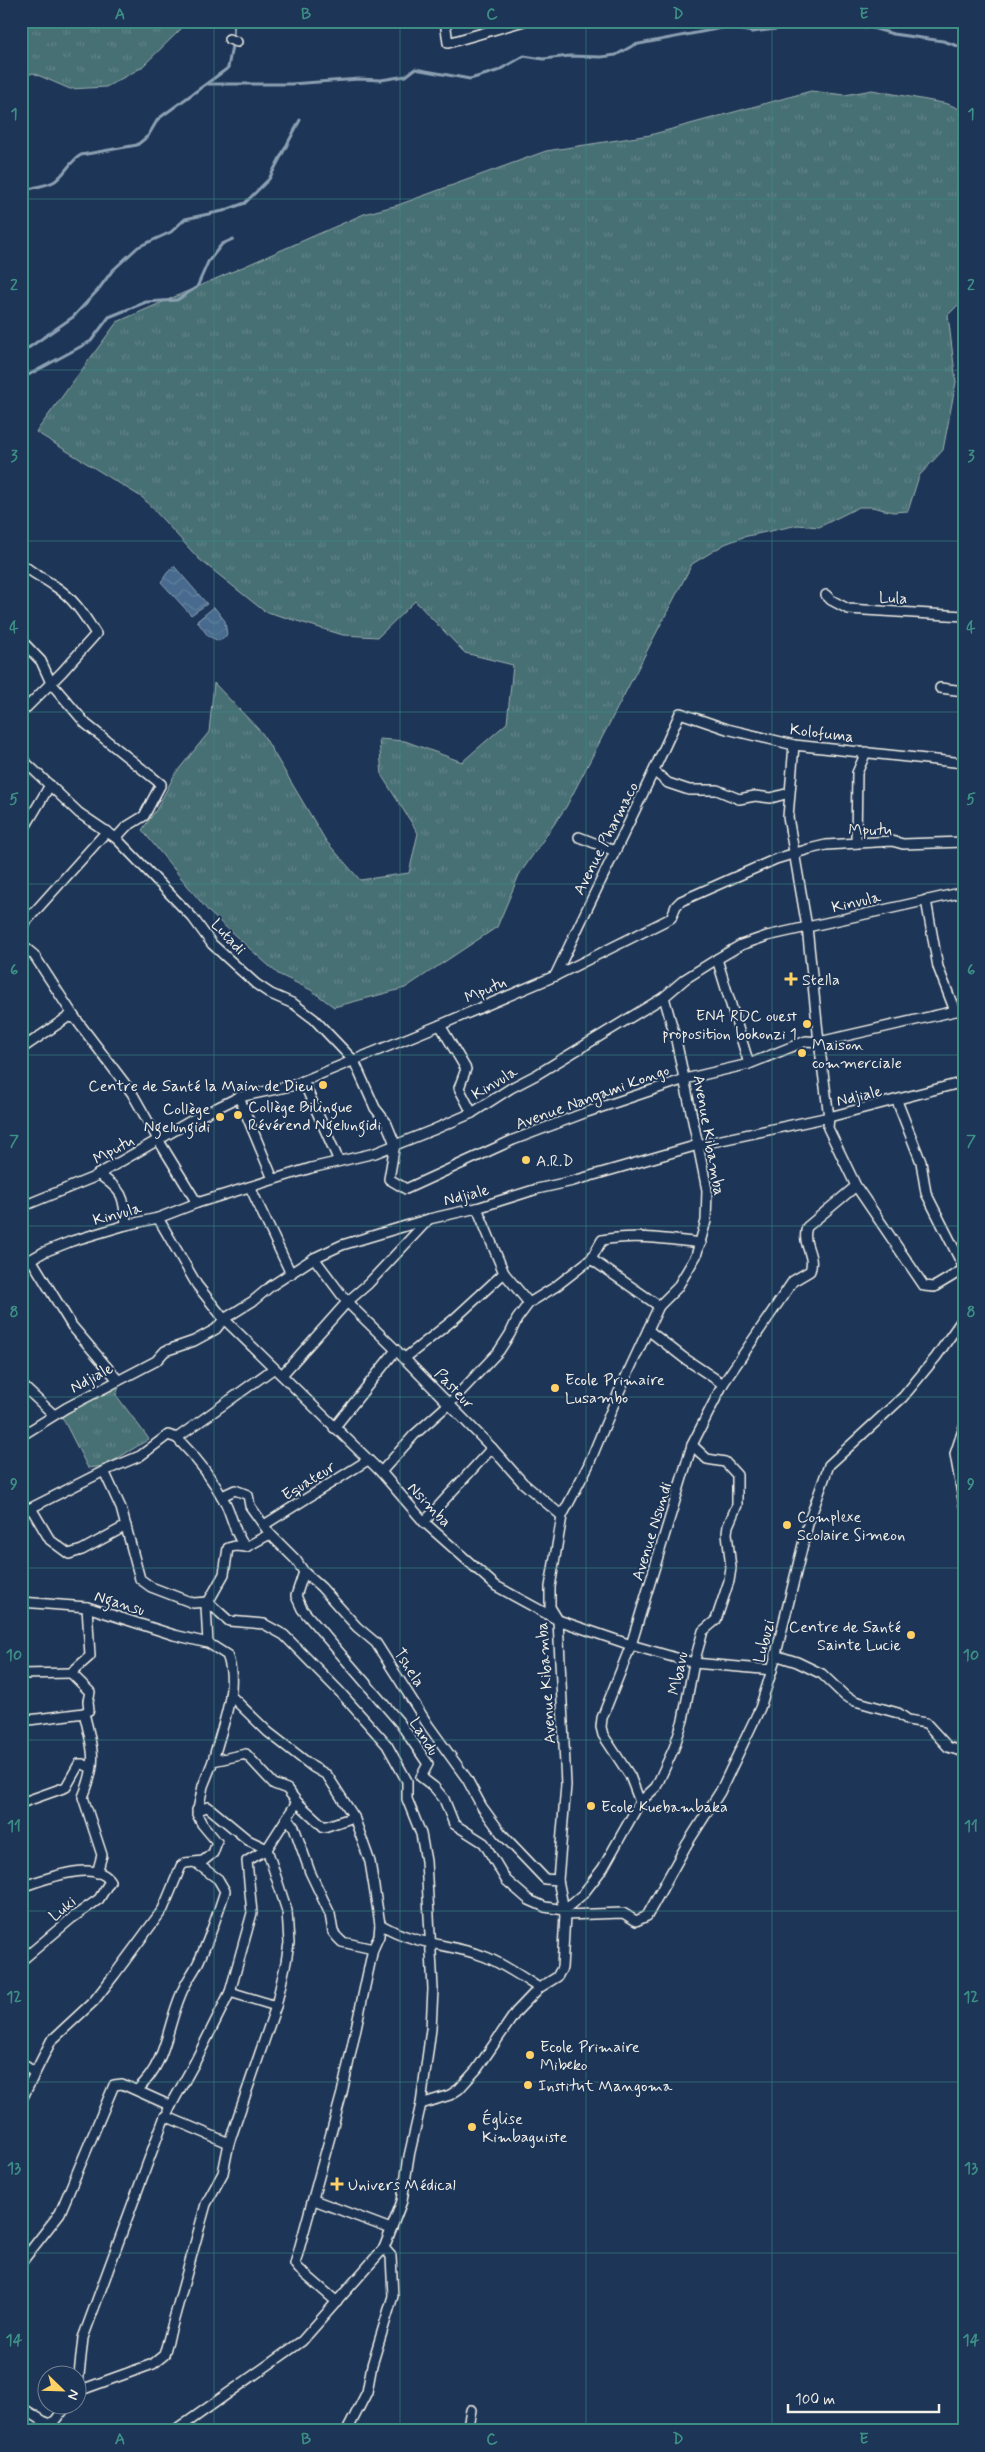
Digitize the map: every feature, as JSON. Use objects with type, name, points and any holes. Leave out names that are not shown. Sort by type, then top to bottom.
[{"type":"street","points":[[446,21],[448,43],[524,21]]},
{"type":"street","points":[[21,563],[30,572],[55,586],[81,609],[96,634],[21,713]]},
{"type":"street","name":"Lula","points":[[826,595],[848,609],[964,616]]},
{"type":"street","points":[[21,640],[41,661],[51,683],[86,724],[161,784],[144,816],[126,827],[116,838]]},
{"type":"street","points":[[940,688],[964,690]]},
{"type":"street","name":"Kolofuma","points":[[680,713],[727,729],[794,745],[964,763]]},
{"type":"street","name":"Avenue Pharmaco","points":[[555,976],[615,851],[656,772],[680,713]]},
{"type":"street","points":[[794,745],[788,818],[807,927],[818,1042],[829,1118],[828,1128],[856,1186],[924,1286],[934,1287],[964,1268],[926,1193],[922,1162],[897,1101]]},
{"type":"street","points":[[856,843],[857,773],[866,752]]},
{"type":"street","name":"Lutadi","points":[[21,758],[79,813],[107,830],[116,838],[193,918],[212,944],[256,984],[271,994],[294,1004],[314,1019],[354,1061],[375,1108],[386,1122],[395,1144]]},
{"type":"street","points":[[656,772],[668,783],[689,790],[717,790],[740,799],[755,796],[771,798],[789,793]]},
{"type":"street","points":[[21,834],[50,785]]},
{"type":"street","points":[[21,927],[107,830]]},
{"type":"street","points":[[578,837],[615,851]]},
{"type":"street","name":"Mputu","points":[[21,1208],[98,1174],[159,1141],[196,1118],[239,1096],[291,1086],[555,976],[671,918],[676,906],[681,902],[795,853],[826,845],[856,843],[892,841],[903,844],[964,842]]},
{"type":"street","name":"Kinvula","points":[[21,1265],[44,1252],[72,1241],[126,1225],[158,1218],[197,1203],[273,1179],[375,1153],[472,1113],[664,997],[685,979],[741,945],[807,927],[964,892]]},
{"type":"street","points":[[926,900],[936,961],[959,1010]]},
{"type":"street","points":[[21,944],[38,960],[75,1018],[132,1093],[197,1203]]},
{"type":"street","points":[[717,959],[749,1064]]},
{"type":"street","name":"Avenue Kibamba","points":[[421,2104],[450,2095],[459,2089],[478,2069],[509,2020],[539,1988],[557,1977],[562,1968],[564,1913],[558,1880],[566,1785],[558,1620],[550,1607],[550,1587],[562,1516],[588,1466],[659,1306],[677,1288],[696,1256],[706,1221],[707,1204],[698,1145],[685,1079],[664,997]]},
{"type":"street","name":"Avenue Nangami Kongo","points":[[395,1144],[389,1179],[408,1189],[513,1140],[685,1079],[749,1064],[806,1041],[818,1042],[959,1010]]},
{"type":"street","points":[[21,1049],[68,1017],[75,1018]]},
{"type":"street","points":[[440,1025],[466,1069],[459,1088],[472,1113]]},
{"type":"street","points":[[303,1081],[339,1161]]},
{"type":"street","name":"Ndjiale","points":[[21,1436],[117,1379],[156,1361],[165,1351],[210,1332],[224,1319],[314,1258],[355,1240],[429,1219],[477,1208],[537,1189],[573,1181],[698,1145],[829,1118],[964,1082]]},
{"type":"street","points":[[239,1096],[273,1179]]},
{"type":"street","points":[[98,1174],[121,1193],[124,1198],[126,1225]]},
{"type":"street","points":[[250,1186],[291,1274]]},
{"type":"street","name":"Avenue Nsundi","points":[[640,1802],[630,1776],[601,1728],[605,1708],[631,1645],[692,1445],[724,1384],[793,1281],[810,1271],[812,1266],[811,1254],[806,1247],[804,1236],[807,1227],[856,1186]]},
{"type":"street","points":[[477,1208],[504,1273],[529,1303]]},
{"type":"street","name":"Nsimba","points":[[158,1218],[197,1285],[224,1319],[273,1369],[282,1375],[381,1472],[424,1522],[496,1586],[558,1620],[631,1645],[694,1663],[772,1670]]},
{"type":"street","points":[[282,1375],[347,1302],[368,1284],[429,1219]]},
{"type":"street","points":[[381,1472],[414,1435],[450,1403],[499,1351],[517,1319],[529,1303],[555,1287],[591,1259],[602,1240],[641,1236],[700,1243]]},
{"type":"street","name":"Pasteur","points":[[314,1258],[347,1302],[450,1403],[523,1483],[562,1516]]},
{"type":"street","points":[[31,1259],[72,1326],[117,1379]]},
{"type":"street","points":[[591,1259],[659,1306]]},
{"type":"street","points":[[405,1358],[452,1320],[504,1273]]},
{"type":"street","name":"Lubuzi","points":[[564,1913],[623,1913],[636,1921],[647,1916],[687,1844],[720,1792],[760,1708],[772,1670],[808,1524],[831,1463],[899,1401],[936,1356],[964,1317]]},
{"type":"street","points":[[648,1330],[684,1358],[724,1384]]},
{"type":"street","points":[[334,1428],[396,1350]]},
{"type":"street","points":[[177,1438],[273,1369]]},
{"type":"street","points":[[21,1384],[54,1415]]},
{"type":"street","points":[[964,1427],[955,1454],[964,1505]]},
{"type":"street","points":[[21,1513],[104,1470],[140,1456],[168,1435],[177,1438],[207,1471],[232,1516],[239,1540],[246,1546]]},
{"type":"street","name":"Mbavu","points":[[564,1913],[583,1894],[596,1877],[640,1802],[656,1787],[674,1748],[683,1720],[694,1663],[703,1631],[716,1620],[729,1580],[728,1526],[737,1505],[739,1482],[733,1468],[727,1467],[725,1462],[707,1460],[692,1445]]},
{"type":"street","points":[[424,1522],[492,1448]]},
{"type":"street","name":"Equateur","points":[[264,1525],[368,1460]]},
{"type":"street","points":[[104,1470],[121,1508],[137,1572],[145,1583],[193,1603],[208,1602],[229,1621],[264,1624],[284,1635],[339,1691],[387,1745],[407,1781],[407,1801],[421,1834],[426,1861],[433,1990],[431,2029],[421,2104],[409,2156],[402,2201],[384,2248],[302,2341],[175,2431]]},
{"type":"street","name":"Tshela","points":[[222,1496],[234,1490],[243,1491],[248,1495],[250,1506],[270,1534],[357,1627],[376,1643],[428,1726],[501,1833],[545,1879],[558,1880]]},
{"type":"street","points":[[31,1508],[50,1540],[69,1554],[82,1550],[126,1526]]},
{"type":"street","points":[[21,2101],[54,2037],[94,2001],[163,1909],[181,1866],[185,1863],[196,1863],[207,1859],[217,1845],[213,1836],[198,1819],[197,1810],[213,1761],[230,1695],[231,1665],[226,1655],[208,1643],[206,1606],[224,1574],[228,1548],[246,1546],[270,1534]]},
{"type":"street","name":"Landu","points":[[304,1572],[296,1596],[302,1610],[400,1723],[428,1764],[421,1777],[434,1787],[444,1799],[454,1824],[484,1844],[506,1880],[529,1900],[564,1913]]},
{"type":"street","name":"Ngansu","points":[[21,1602],[87,1607],[174,1636],[208,1643]]},
{"type":"street","points":[[21,1674],[70,1674],[90,1656],[87,1607]]},
{"type":"street","points":[[775,1655],[797,1662],[822,1674],[848,1698],[898,1712],[908,1720],[926,1722],[948,1747],[964,1752]]},
{"type":"street","points":[[21,1721],[84,1713],[89,1710],[90,1692],[70,1674]]},
{"type":"street","points":[[230,1695],[268,1732],[312,1767],[328,1775],[354,1817],[370,1862],[380,1924],[379,1936],[373,1949],[342,2093],[295,2264],[299,2270],[337,2302]]},
{"type":"street","points":[[21,1887],[59,1874],[97,1873],[102,1855],[83,1797],[91,1780],[91,1768],[94,1758],[84,1713]]},
{"type":"street","points":[[213,1761],[246,1754],[274,1784],[287,1788],[297,1802],[324,1827],[354,1817]]},
{"type":"street","points":[[21,1803],[66,1787],[79,1764],[91,1768]]},
{"type":"street","points":[[80,2364],[83,2338],[165,2116],[230,1992],[252,1913],[246,1864],[248,1859],[267,1849],[297,1802]]},
{"type":"street","points":[[88,2387],[153,2364],[162,2358],[206,2204],[222,2177],[229,2143],[276,2006],[289,1939],[284,1897],[267,1849],[248,1840],[208,1807],[197,1810]]},
{"type":"street","points":[[288,1818],[294,1827],[310,1872],[330,1914],[333,1932],[342,1942],[373,1949]]},
{"type":"street","points":[[137,2090],[154,2073],[181,1994],[214,1925],[224,1891],[218,1879],[196,1863]]},
{"type":"street","name":"Luki","points":[[21,1961],[72,1918],[99,1899],[110,1881],[108,1878],[97,1873]]},
{"type":"street","points":[[380,1924],[401,1936],[485,1957],[539,1988]]},
{"type":"street","points":[[230,1992],[276,2006]]},
{"type":"street","points":[[21,2063],[35,2073]]},
{"type":"street","points":[[21,2263],[60,2213],[114,2084],[122,2084],[171,2106]]},
{"type":"street","points":[[165,2116],[229,2143]]},
{"type":"street","points":[[314,2200],[391,2229]]},
{"type":"street","points":[[347,2431],[367,2392],[372,2365],[393,2296],[391,2256],[384,2248]]},
{"type":"street","points":[[21,2407],[48,2424],[55,2421],[60,2414]]},
{"type":"street","points":[[467,2431],[471,2410]]},
{"type":"green space","points":[[21,21],[176,21],[183,27],[141,68],[106,87],[70,89],[33,73],[21,78]]},
{"type":"green space","points":[[872,90],[948,104],[964,111],[964,299],[948,315],[956,382],[943,450],[919,476],[908,511],[893,512],[872,507],[859,507],[819,527],[798,525],[743,537],[725,544],[692,564],[566,807],[519,875],[497,927],[405,988],[334,1007],[311,990],[278,974],[209,912],[142,830],[156,810],[175,774],[209,732],[214,683],[262,733],[326,841],[360,880],[409,873],[418,833],[382,776],[379,739],[405,741],[462,762],[507,723],[513,665],[465,653],[415,601],[378,637],[343,635],[264,611],[199,559],[143,498],[36,432],[117,322],[364,214],[398,205],[546,151],[650,135],[811,91],[845,95]]},
{"type":"green space","points":[[117,1383],[119,1387],[116,1395],[149,1439],[105,1466],[88,1468],[61,1415]]},
{"type":"water","points":[[174,566],[207,604],[191,615],[161,582]]},
{"type":"water","points":[[214,607],[225,621],[227,635],[219,641],[208,636],[197,621]]},
{"type":"waterway","points":[[21,192],[55,181],[81,155],[137,145],[148,136],[158,119],[228,68],[234,21]]},
{"type":"waterway","points":[[208,84],[291,84],[359,79],[381,80],[406,76],[415,69],[470,79],[497,71],[524,56],[543,59],[570,56],[601,57],[616,55],[634,45],[727,27],[752,32],[809,25],[869,27],[893,34],[943,41],[964,48]]},
{"type":"waterway","points":[[21,353],[73,317],[98,290],[112,271],[138,247],[171,232],[185,219],[223,211],[245,203],[269,179],[300,120]]},
{"type":"waterway","points":[[21,379],[91,341],[109,317],[146,302],[177,300],[197,287],[208,262],[222,244],[233,239]]},
{"type":"place","name":"Stella","points":[[791,979]]},
{"type":"place","name":"ENA RDC ouest proposition bokonzi 1","points":[[807,1024]]},
{"type":"place","name":"Maison commerciale","points":[[802,1053]]},
{"type":"place","name":"Centre de Santé la Main de Dieu","points":[[323,1085]]},
{"type":"place","name":"Collège Bilingue Révérend Ngelungidi","points":[[238,1115]]},
{"type":"place","name":"Collège Ngelungidi","points":[[220,1117]]},
{"type":"place","name":"A.R.D","points":[[526,1160]]},
{"type":"place","name":"Ecole Primaire Lusambo","points":[[555,1388]]},
{"type":"place","name":"Complexe Scolaire Simeon","points":[[787,1525]]},
{"type":"place","name":"Centre de Santé Sainte Lucie","points":[[911,1635]]},
{"type":"place","name":"Ecole Kuebambaka","points":[[591,1806]]},
{"type":"place","name":"Ecole Primaire Mibeko","points":[[530,2055]]},
{"type":"place","name":"Institut Mangoma","points":[[528,2085]]},
{"type":"place","name":"Église Kimbaguiste","points":[[472,2127]]},
{"type":"place","name":"Univers Médical","points":[[337,2184]]}]
